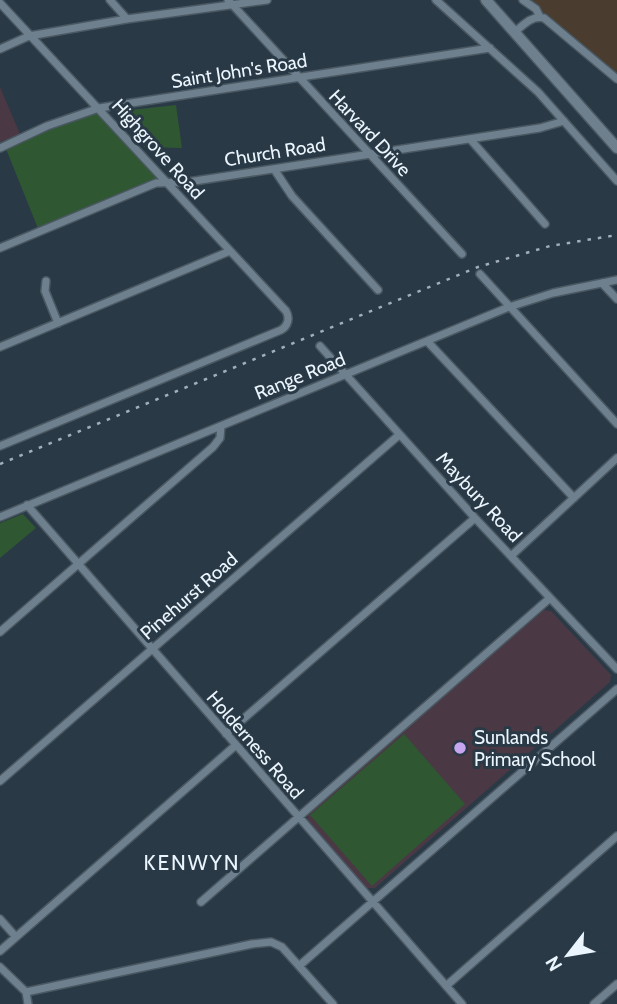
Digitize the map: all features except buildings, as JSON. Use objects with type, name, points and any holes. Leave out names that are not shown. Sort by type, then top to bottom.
[{"type":"main road","points":[[486,0],[617,148]]},
{"type":"street","points":[[110,0],[127,19]]},
{"type":"street","points":[[0,48],[29,36],[230,3],[267,0]]},
{"type":"street","points":[[436,0],[538,92],[617,181]]},
{"type":"street","points":[[523,0],[617,79]]},
{"type":"street","name":"Highgrove Road","points":[[0,3],[286,311],[289,318],[281,330],[0,446]]},
{"type":"street","name":"Harvard Drive","points":[[230,3],[462,254]]},
{"type":"street","points":[[514,33],[529,20],[540,17]]},
{"type":"street","name":"Saint John's Road","points":[[0,148],[47,126],[99,108],[490,48]]},
{"type":"street","name":"Church Road","points":[[0,247],[156,183],[274,169],[540,128],[564,121]]},
{"type":"street","points":[[470,139],[545,224]]},
{"type":"street","points":[[274,169],[292,196],[378,290]]},
{"type":"street","points":[[0,347],[230,251]]},
{"type":"street","points":[[480,274],[617,424]]},
{"type":"street","name":"Range Road","points":[[0,517],[509,307],[553,293],[617,280]]},
{"type":"street","points":[[46,281],[45,292],[58,323]]},
{"type":"street","points":[[602,283],[617,299]]},
{"type":"street","points":[[427,341],[574,498]]},
{"type":"street","name":"Maybury Road","points":[[320,346],[475,518],[617,669]]},
{"type":"street","points":[[0,632],[213,447],[220,438],[221,426]]},
{"type":"street","name":"Pinehurst Road","points":[[0,781],[399,435]]},
{"type":"street","points":[[512,555],[617,458]]},
{"type":"street","name":"Holderness Road","points":[[26,505],[462,1004]]},
{"type":"street","points":[[226,734],[475,518]]},
{"type":"street","points":[[201,902],[551,598]]},
{"type":"street","points":[[299,966],[617,689]]},
{"type":"street","points":[[0,951],[236,745]]},
{"type":"street","points":[[446,986],[617,835]]},
{"type":"street","points":[[0,919],[16,937]]},
{"type":"street","points":[[26,992],[271,942],[282,947],[330,1003]]},
{"type":"street","points":[[0,967],[26,992],[28,1004]]},
{"type":"street","points":[[594,1004],[617,984]]},
{"type":"shaded area","points":[[516,0],[617,0],[617,78],[546,18]]},
{"type":"shaded area","points":[[0,87],[20,134],[0,142]]},
{"type":"shaded area","name":"Sunlands Primary School","points":[[543,610],[551,611],[611,675],[610,682],[375,888],[367,888],[308,821],[308,813]]},
{"type":"green space","points":[[176,105],[182,148],[144,147],[121,111]]},
{"type":"green space","points":[[97,106],[166,182],[39,231],[4,144]]},
{"type":"green space","points":[[23,514],[36,528],[0,558],[0,523]]},
{"type":"green space","points":[[404,734],[465,804],[372,886],[310,815]]},
{"type":"railway","points":[[0,464],[478,267],[550,246],[617,235]]},
{"type":"place","name":"Sunlands Primary School","points":[[460,748]]},
{"type":"district","name":"KENWYN","points":[[192,862]]}]
